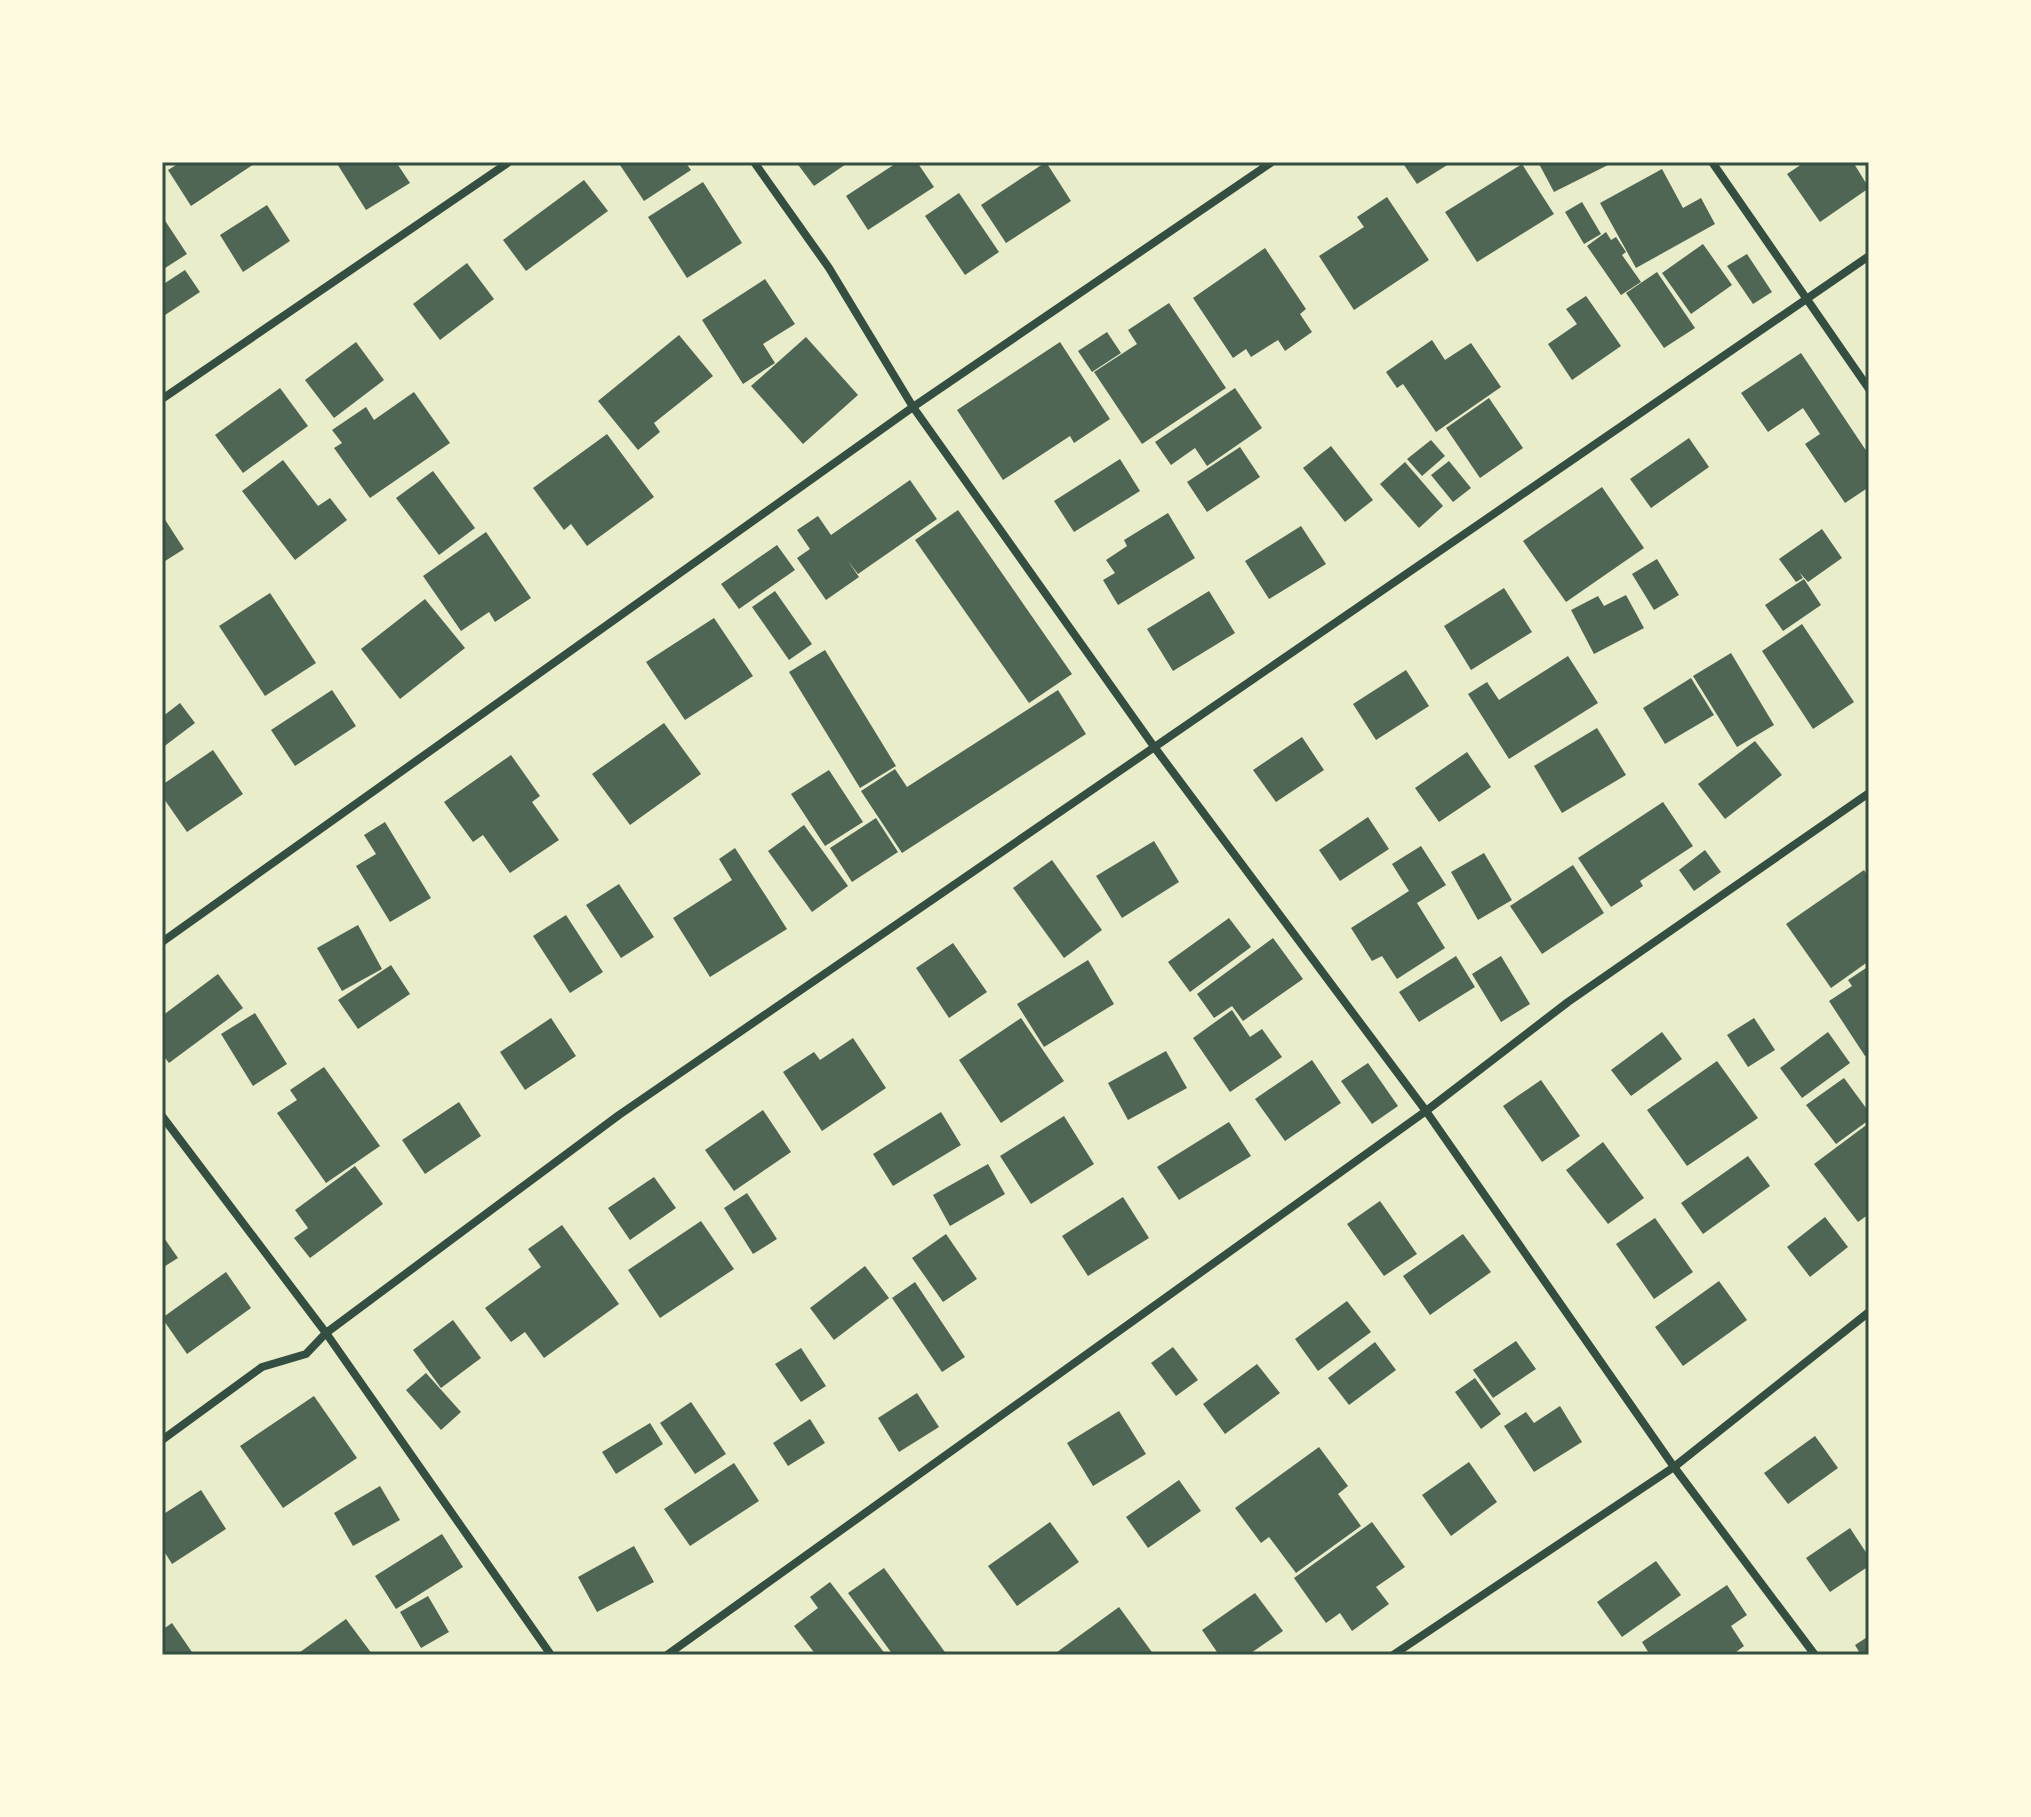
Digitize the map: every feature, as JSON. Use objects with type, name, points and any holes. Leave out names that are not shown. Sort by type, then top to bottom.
[{"type":"street","points":[[162,399],[509,162]]},
{"type":"street","points":[[754,162],[829,268],[913,407],[1155,748],[1426,1111],[1674,1467],[1815,1655]]},
{"type":"street","points":[[162,942],[913,407],[1272,162]]},
{"type":"street","points":[[1712,162],[1869,389]]},
{"type":"street","points":[[162,1440],[262,1367],[306,1354],[326,1333],[619,1115],[841,965],[1048,817],[1155,748],[1869,256]]},
{"type":"street","points":[[667,1655],[1426,1111],[1568,1002],[1869,793]]},
{"type":"street","points":[[162,1116],[326,1333],[551,1655]]},
{"type":"street","points":[[1393,1655],[1674,1467],[1869,1312]]},
{"type":"building","points":[[181,162],[254,164],[191,206],[168,170]]},
{"type":"building","points":[[336,162],[396,162],[410,183],[366,210]]},
{"type":"building","points":[[618,162],[685,162],[691,170],[644,201]]},
{"type":"building","points":[[796,162],[849,162],[814,186]]},
{"type":"building","points":[[898,162],[917,162],[934,187],[868,230],[846,196]]},
{"type":"building","points":[[1046,162],[1071,201],[1006,243],[981,205]]},
{"type":"building","points":[[1402,162],[1452,162],[1417,184]]},
{"type":"building","points":[[1538,162],[1614,162],[1554,192]]},
{"type":"building","points":[[1805,162],[1853,162],[1869,188],[1820,222],[1787,174]]},
{"type":"building","points":[[1522,164],[1554,214],[1477,262],[1445,212]]},
{"type":"building","points":[[1662,169],[1683,208],[1701,198],[1715,224],[1636,268],[1600,203]]},
{"type":"building","points":[[584,180],[608,211],[526,271],[503,240]]},
{"type":"building","points":[[703,182],[742,243],[687,278],[648,217]]},
{"type":"building","points":[[959,193],[999,252],[965,275],[925,216]]},
{"type":"building","points":[[1387,197],[1429,260],[1354,310],[1319,256],[1364,227],[1357,217]]},
{"type":"building","points":[[1582,202],[1601,234],[1584,244],[1565,212]]},
{"type":"building","points":[[267,205],[290,241],[243,272],[220,235]]},
{"type":"building","points":[[162,216],[187,254],[162,270]]},
{"type":"building","points":[[1606,232],[1611,240],[1616,237],[1626,252],[1622,255],[1641,282],[1621,295],[1587,246]]},
{"type":"building","points":[[1703,244],[1732,285],[1691,314],[1662,273]]},
{"type":"building","points":[[1265,248],[1306,309],[1300,314],[1312,332],[1285,351],[1278,340],[1251,357],[1246,349],[1233,358],[1193,298]]},
{"type":"building","points":[[1747,254],[1772,292],[1753,304],[1727,266]]},
{"type":"building","points":[[467,263],[494,299],[440,340],[413,304]]},
{"type":"building","points":[[185,270],[200,292],[162,317],[162,285]]},
{"type":"building","points":[[1657,272],[1695,328],[1664,348],[1626,293]]},
{"type":"building","points":[[765,279],[795,324],[763,344],[775,363],[743,384],[702,320]]},
{"type":"building","points":[[1586,296],[1621,346],[1572,380],[1548,344],[1577,324],[1566,309]]},
{"type":"building","points":[[1169,303],[1226,388],[1142,444],[1094,372],[1137,344],[1128,330]]},
{"type":"building","points":[[1107,332],[1121,353],[1092,372],[1078,351]]},
{"type":"building","points":[[679,335],[713,376],[654,423],[660,432],[638,450],[598,401]]},
{"type":"building","points":[[806,337],[858,395],[803,444],[751,386]]},
{"type":"building","points":[[1432,340],[1445,360],[1471,343],[1501,387],[1436,432],[1403,384],[1397,388],[1386,372]]},
{"type":"building","points":[[356,342],[384,380],[334,418],[305,380]]},
{"type":"building","points":[[1060,342],[1110,419],[1074,443],[1070,436],[1003,480],[957,410]]},
{"type":"building","points":[[1801,353],[1869,455],[1869,487],[1845,503],[1805,444],[1820,434],[1803,408],[1768,432],[1741,393]]},
{"type":"building","points":[[280,388],[308,426],[243,473],[215,435]]},
{"type":"building","points":[[1235,388],[1262,428],[1207,466],[1195,448],[1171,465],[1155,442]]},
{"type":"building","points":[[414,392],[450,443],[370,498],[334,448],[342,443],[332,430],[366,407],[374,420]]},
{"type":"building","points":[[1489,398],[1523,448],[1480,478],[1446,428]]},
{"type":"building","points":[[607,434],[654,497],[587,546],[571,524],[564,530],[533,488]]},
{"type":"building","points":[[1689,438],[1709,467],[1651,508],[1630,479]]},
{"type":"building","points":[[1431,440],[1445,456],[1422,476],[1407,459]]},
{"type":"building","points":[[1331,446],[1373,500],[1345,522],[1303,468]]},
{"type":"building","points":[[1240,447],[1260,477],[1207,512],[1187,482]]},
{"type":"building","points":[[1120,459],[1140,491],[1074,532],[1054,501]]},
{"type":"building","points":[[283,460],[318,506],[330,498],[347,520],[295,560],[242,491]]},
{"type":"building","points":[[1449,461],[1471,488],[1453,502],[1431,475]]},
{"type":"building","points":[[1405,462],[1443,506],[1419,528],[1380,484]]},
{"type":"building","points":[[433,471],[475,528],[439,555],[396,498]]},
{"type":"building","points":[[910,480],[937,519],[858,574],[848,561],[859,577],[826,600],[797,558],[810,549],[797,530],[818,516],[831,535]]},
{"type":"building","points":[[1602,487],[1644,548],[1566,602],[1523,541]]},
{"type":"building","points":[[958,510],[1072,674],[1029,703],[915,540]]},
{"type":"building","points":[[1168,513],[1195,558],[1118,605],[1103,580],[1115,573],[1106,560],[1127,546],[1124,540]]},
{"type":"building","points":[[162,515],[184,549],[162,563]]},
{"type":"building","points":[[1301,526],[1326,564],[1269,599],[1245,561]]},
{"type":"building","points":[[1822,529],[1842,558],[1808,582],[1799,572],[1803,578],[1796,582],[1779,559]]},
{"type":"building","points":[[486,532],[531,598],[495,622],[489,612],[461,631],[423,576]]},
{"type":"building","points":[[777,545],[795,570],[739,609],[721,584]]},
{"type":"building","points":[[1657,559],[1679,595],[1654,610],[1632,574]]},
{"type":"building","points":[[1804,579],[1821,605],[1783,631],[1765,605]]},
{"type":"building","points":[[1504,588],[1532,632],[1471,670],[1444,626]]},
{"type":"building","points":[[775,591],[812,644],[789,660],[752,607]]},
{"type":"building","points":[[1209,591],[1235,633],[1173,671],[1147,629]]},
{"type":"building","points":[[270,593],[316,663],[265,696],[219,626]]},
{"type":"building","points":[[1626,595],[1644,628],[1594,654],[1571,610],[1598,596],[1604,606]]},
{"type":"building","points":[[425,599],[465,648],[400,699],[361,649]]},
{"type":"building","points":[[714,618],[753,676],[685,720],[646,662]]},
{"type":"building","points":[[1802,624],[1854,702],[1813,729],[1762,651]]},
{"type":"building","points":[[825,650],[896,766],[860,788],[789,672]]},
{"type":"building","points":[[1731,653],[1774,725],[1737,747],[1693,676]]},
{"type":"building","points":[[1568,656],[1598,703],[1509,759],[1468,694],[1487,682],[1499,700]]},
{"type":"building","points":[[1406,670],[1429,706],[1376,740],[1353,704]]},
{"type":"building","points":[[1691,678],[1714,715],[1665,744],[1643,708]]},
{"type":"building","points":[[332,690],[356,726],[295,766],[271,730]]},
{"type":"building","points":[[1058,690],[1086,734],[902,853],[861,791],[895,769],[907,787]]},
{"type":"building","points":[[180,703],[195,723],[162,748],[162,717]]},
{"type":"building","points":[[664,723],[701,774],[630,825],[592,774]]},
{"type":"building","points":[[1597,728],[1626,775],[1562,813],[1534,766]]},
{"type":"building","points":[[1302,737],[1324,770],[1276,802],[1253,770]]},
{"type":"building","points":[[1755,741],[1782,775],[1725,819],[1698,784]]},
{"type":"building","points":[[213,750],[243,794],[187,832],[162,796],[162,785]]},
{"type":"building","points":[[1467,752],[1491,787],[1439,822],[1415,788]]},
{"type":"building","points":[[511,755],[540,796],[532,802],[559,840],[510,873],[483,835],[473,842],[444,802]]},
{"type":"building","points":[[829,770],[863,822],[825,846],[791,794]]},
{"type":"building","points":[[1663,802],[1693,846],[1640,881],[1643,886],[1611,907],[1578,858]]},
{"type":"building","points":[[1368,817],[1389,849],[1340,881],[1319,850]]},
{"type":"building","points":[[876,818],[898,852],[852,882],[830,848]]},
{"type":"building","points":[[385,822],[431,898],[390,922],[356,866],[376,854],[364,835]]},
{"type":"building","points":[[804,825],[848,886],[812,912],[768,851]]},
{"type":"building","points":[[1154,841],[1179,882],[1122,918],[1096,876]]},
{"type":"building","points":[[1421,846],[1446,885],[1417,903],[1445,948],[1397,979],[1382,956],[1372,961],[1351,928],[1409,891],[1392,864]]},
{"type":"building","points":[[735,848],[787,929],[710,977],[673,918],[732,880],[719,859]]},
{"type":"building","points":[[1705,850],[1721,872],[1694,891],[1679,870]]},
{"type":"building","points":[[1484,853],[1512,900],[1478,920],[1451,872]]},
{"type":"building","points":[[1052,860],[1102,930],[1064,958],[1013,888]]},
{"type":"building","points":[[1573,865],[1604,913],[1542,954],[1510,906]]},
{"type":"building","points":[[1864,870],[1869,878],[1869,961],[1831,988],[1786,924]]},
{"type":"building","points":[[619,884],[654,937],[621,958],[586,905]]},
{"type":"building","points":[[566,915],[603,972],[570,993],[533,936]]},
{"type":"building","points":[[1229,918],[1251,947],[1190,992],[1168,962]]},
{"type":"building","points":[[358,925],[382,969],[342,991],[317,948]]},
{"type":"building","points":[[1273,938],[1303,979],[1243,1021],[1232,1006],[1214,1018],[1197,994]]},
{"type":"building","points":[[953,943],[987,992],[949,1018],[916,968]]},
{"type":"building","points":[[1456,956],[1475,987],[1419,1022],[1399,992]]},
{"type":"building","points":[[1501,956],[1530,1004],[1501,1022],[1472,974]]},
{"type":"building","points":[[1088,960],[1114,1004],[1044,1047],[1017,1004]]},
{"type":"building","points":[[391,965],[410,994],[358,1029],[338,1000]]},
{"type":"building","points":[[1869,966],[1869,1054],[1865,1056],[1829,1001],[1852,986],[1848,980]]},
{"type":"building","points":[[218,974],[243,1008],[169,1063],[162,1054],[162,1016]]},
{"type":"building","points":[[1232,1010],[1250,1037],[1262,1029],[1282,1057],[1230,1092],[1193,1038]]},
{"type":"building","points":[[255,1013],[287,1064],[253,1086],[221,1034]]},
{"type":"building","points":[[551,1018],[576,1056],[525,1090],[500,1052]]},
{"type":"building","points":[[1021,1018],[1064,1081],[1001,1123],[959,1060]]},
{"type":"building","points":[[1754,1018],[1775,1050],[1748,1067],[1727,1035]]},
{"type":"building","points":[[1662,1032],[1682,1059],[1631,1096],[1611,1070]]},
{"type":"building","points":[[1828,1032],[1850,1063],[1802,1098],[1780,1068]]},
{"type":"building","points":[[853,1038],[886,1088],[822,1131],[783,1072],[814,1052],[820,1060]]},
{"type":"building","points":[[1166,1051],[1187,1088],[1128,1120],[1108,1083]]},
{"type":"building","points":[[1312,1060],[1341,1103],[1285,1141],[1255,1099]]},
{"type":"building","points":[[1717,1061],[1758,1118],[1687,1166],[1647,1110]]},
{"type":"building","points":[[1368,1063],[1398,1106],[1372,1124],[1341,1081]]},
{"type":"building","points":[[324,1067],[380,1146],[326,1183],[277,1113],[297,1100],[290,1090]]},
{"type":"building","points":[[1844,1078],[1869,1112],[1869,1120],[1836,1144],[1806,1105]]},
{"type":"building","points":[[1541,1080],[1580,1136],[1542,1162],[1503,1106]]},
{"type":"building","points":[[459,1102],[481,1136],[425,1174],[402,1140]]},
{"type":"building","points":[[763,1110],[791,1152],[734,1191],[705,1150]]},
{"type":"building","points":[[941,1112],[961,1145],[893,1186],[873,1154]]},
{"type":"building","points":[[1064,1116],[1094,1164],[1031,1204],[1000,1156]]},
{"type":"building","points":[[1229,1122],[1251,1156],[1179,1200],[1157,1167]]},
{"type":"building","points":[[1869,1123],[1869,1214],[1858,1222],[1814,1164]]},
{"type":"building","points":[[1603,1142],[1644,1198],[1608,1224],[1566,1170]]},
{"type":"building","points":[[1748,1156],[1770,1186],[1703,1234],[1681,1203]]},
{"type":"building","points":[[988,1164],[1005,1194],[950,1226],[933,1195]]},
{"type":"building","points":[[355,1166],[383,1204],[310,1258],[294,1238],[308,1228],[295,1210]]},
{"type":"building","points":[[654,1177],[676,1208],[630,1240],[608,1208]]},
{"type":"building","points":[[747,1193],[777,1239],[753,1254],[724,1208]]},
{"type":"building","points":[[1123,1197],[1149,1238],[1088,1276],[1062,1236]]},
{"type":"building","points":[[1380,1201],[1417,1254],[1384,1276],[1347,1224]]},
{"type":"building","points":[[1825,1217],[1848,1247],[1810,1277],[1787,1247]]},
{"type":"building","points":[[1655,1218],[1693,1272],[1654,1299],[1616,1244]]},
{"type":"building","points":[[701,1221],[734,1269],[660,1318],[628,1270]]},
{"type":"building","points":[[562,1225],[619,1304],[544,1358],[525,1332],[511,1342],[485,1308],[541,1267],[528,1249]]},
{"type":"building","points":[[946,1234],[977,1279],[943,1302],[912,1258]]},
{"type":"building","points":[[1463,1234],[1491,1272],[1430,1315],[1403,1276]]},
{"type":"building","points":[[162,1235],[178,1258],[162,1268]]},
{"type":"building","points":[[865,1266],[889,1298],[834,1340],[810,1308]]},
{"type":"building","points":[[226,1272],[251,1308],[187,1354],[162,1318]]},
{"type":"building","points":[[1719,1281],[1747,1320],[1683,1366],[1655,1327]]},
{"type":"building","points":[[915,1282],[965,1357],[942,1372],[892,1298]]},
{"type":"building","points":[[1347,1301],[1371,1332],[1318,1371],[1295,1339]]},
{"type":"building","points":[[453,1320],[481,1358],[441,1388],[413,1350]]},
{"type":"building","points":[[1516,1341],[1536,1369],[1493,1398],[1473,1370]]},
{"type":"building","points":[[1375,1342],[1396,1370],[1349,1405],[1328,1378]]},
{"type":"building","points":[[1173,1347],[1198,1380],[1176,1396],[1151,1363]]},
{"type":"building","points":[[801,1348],[826,1386],[801,1402],[775,1364]]},
{"type":"building","points":[[1257,1364],[1280,1393],[1225,1434],[1203,1404]]},
{"type":"building","points":[[426,1373],[461,1412],[441,1430],[406,1390]]},
{"type":"building","points":[[1475,1378],[1501,1414],[1481,1429],[1455,1392]]},
{"type":"building","points":[[917,1393],[939,1427],[899,1452],[878,1418]]},
{"type":"building","points":[[314,1396],[357,1458],[283,1508],[240,1446]]},
{"type":"building","points":[[691,1402],[726,1454],[695,1474],[660,1423]]},
{"type":"building","points":[[1560,1406],[1582,1442],[1534,1472],[1504,1426],[1526,1412],[1534,1423]]},
{"type":"building","points":[[1119,1411],[1146,1454],[1093,1486],[1067,1443]]},
{"type":"building","points":[[810,1419],[825,1443],[788,1466],[773,1443]]},
{"type":"building","points":[[650,1423],[663,1444],[616,1474],[602,1452]]},
{"type":"building","points":[[1815,1436],[1838,1468],[1788,1504],[1764,1473]]},
{"type":"building","points":[[1319,1447],[1348,1486],[1338,1494],[1361,1526],[1296,1573],[1269,1537],[1261,1543],[1235,1508]]},
{"type":"building","points":[[1469,1462],[1497,1502],[1451,1536],[1422,1495]]},
{"type":"building","points":[[734,1463],[759,1501],[690,1546],[664,1509]]},
{"type":"building","points":[[1179,1480],[1201,1511],[1148,1548],[1126,1517]]},
{"type":"building","points":[[380,1486],[400,1520],[353,1546],[334,1513]]},
{"type":"building","points":[[201,1490],[226,1529],[172,1564],[162,1548],[162,1515]]},
{"type":"building","points":[[1050,1522],[1079,1562],[1017,1606],[988,1566]]},
{"type":"building","points":[[1372,1522],[1405,1567],[1376,1587],[1389,1604],[1352,1631],[1340,1613],[1326,1623],[1294,1578]]},
{"type":"building","points":[[1850,1528],[1869,1557],[1869,1566],[1830,1592],[1806,1558]]},
{"type":"building","points":[[442,1534],[463,1567],[396,1609],[375,1576]]},
{"type":"building","points":[[634,1546],[654,1582],[597,1612],[578,1577]]},
{"type":"building","points":[[1656,1561],[1681,1595],[1622,1637],[1597,1602]]},
{"type":"building","points":[[884,1568],[947,1655],[893,1655],[848,1593]]},
{"type":"building","points":[[830,1582],[886,1655],[816,1655],[794,1626],[818,1608],[810,1597]]},
{"type":"building","points":[[1727,1585],[1747,1615],[1731,1626],[1744,1646],[1732,1655],[1650,1655],[1642,1642]]},
{"type":"building","points":[[1255,1593],[1283,1631],[1248,1655],[1219,1655],[1202,1630]]},
{"type":"building","points":[[428,1596],[449,1632],[421,1648],[400,1612]]},
{"type":"building","points":[[1119,1607],[1154,1655],[1053,1655]]},
{"type":"building","points":[[346,1619],[372,1654],[296,1655]]},
{"type":"building","points":[[172,1623],[194,1655],[162,1655],[162,1630]]},
{"type":"building","points":[[1869,1636],[1869,1655],[1861,1655],[1855,1645]]}]
